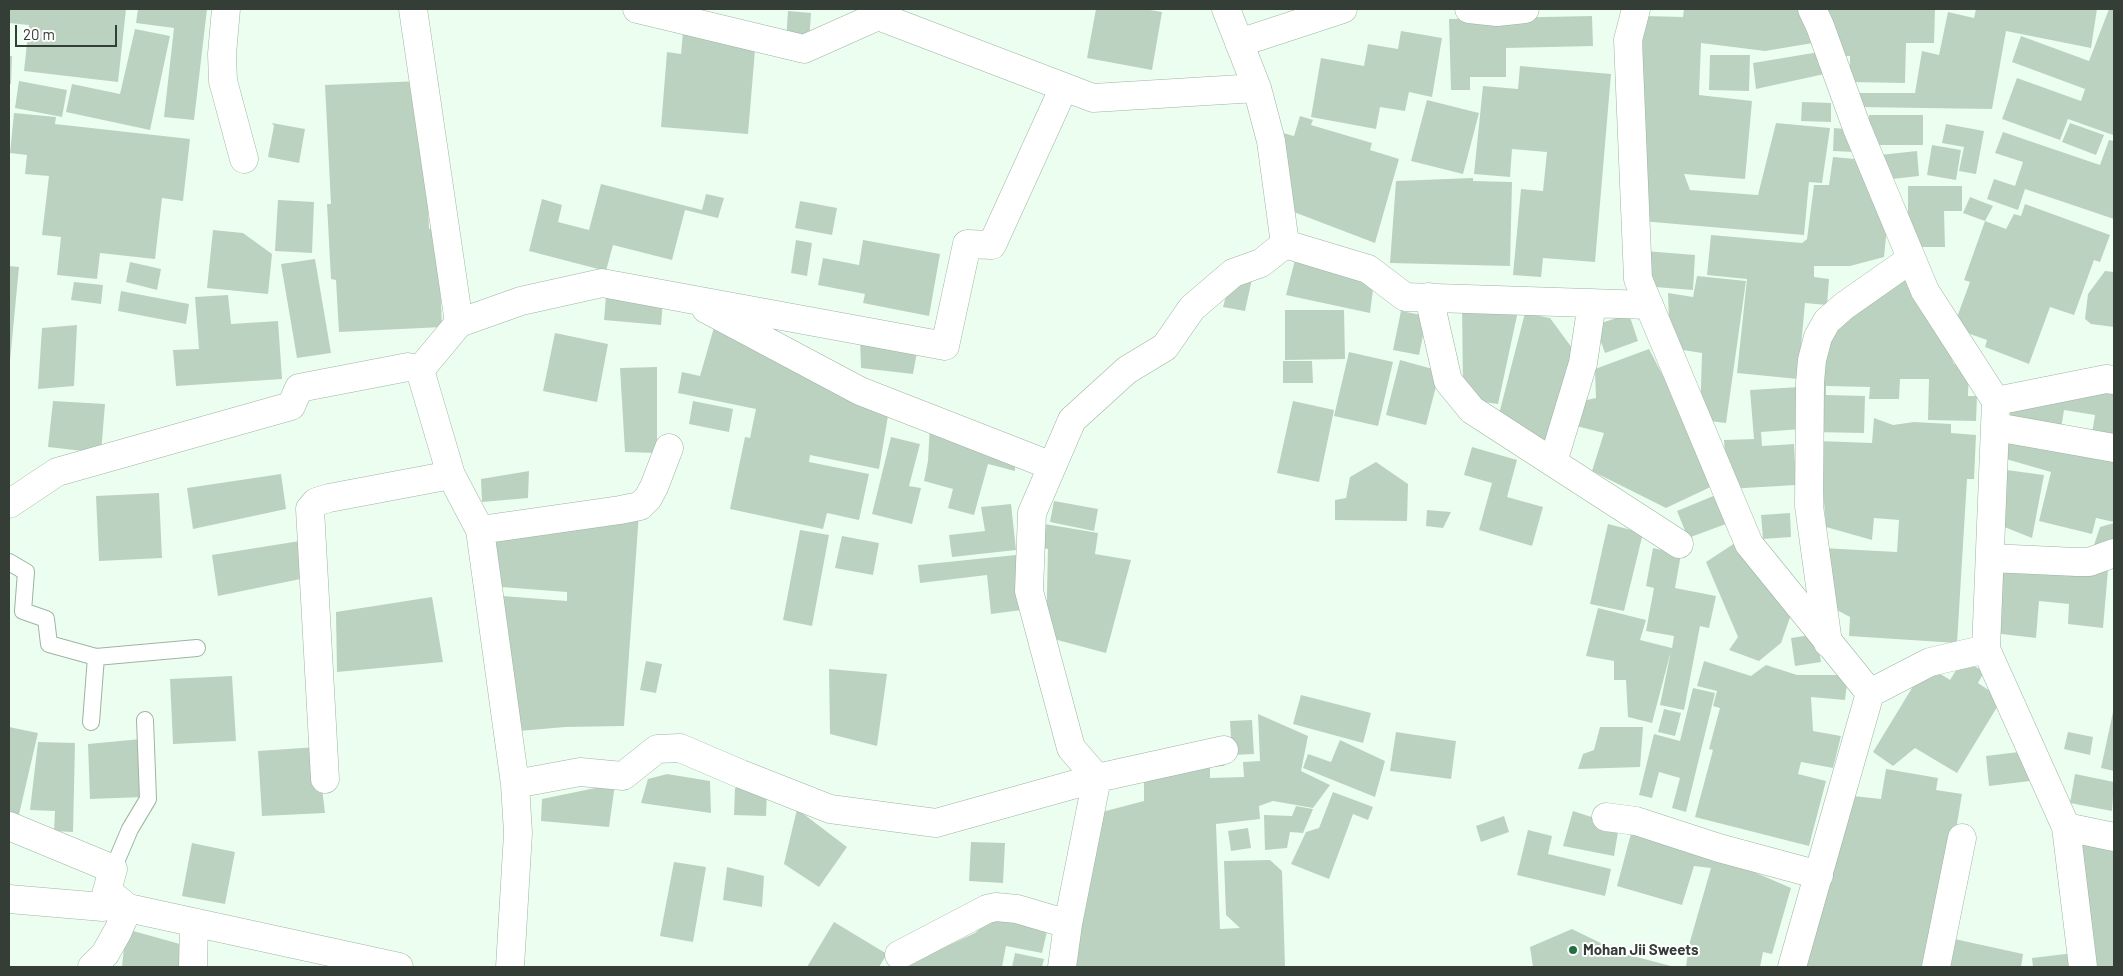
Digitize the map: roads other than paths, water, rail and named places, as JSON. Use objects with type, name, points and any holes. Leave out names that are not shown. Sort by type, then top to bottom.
[{"type":"street","points":[[226,9],[222,54],[223,81],[244,159]]},
{"type":"street","points":[[413,9],[459,323]]},
{"type":"street","points":[[637,9],[804,49],[867,14],[878,16],[1093,98],[1257,88]]},
{"type":"street","points":[[1226,9],[1257,88],[1271,141],[1284,244]]},
{"type":"street","points":[[1239,43],[1343,9]]},
{"type":"street","points":[[1469,9],[1497,12],[1525,9]]},
{"type":"street","points":[[1636,9],[1628,40],[1638,279],[1749,544],[1870,693]]},
{"type":"street","points":[[1812,9],[1857,128],[1925,291],[1996,414],[1986,649],[2066,827],[2083,967]]},
{"type":"street","points":[[420,370],[459,323],[521,301],[602,283],[945,346],[968,244],[992,245],[1064,87]]},
{"type":"street","points":[[1284,244],[1368,269],[1405,297],[1649,306]]},
{"type":"street","points":[[1097,778],[1071,748],[1029,591],[1032,513],[1072,420],[1127,370],[1165,347],[1192,308],[1233,273],[1261,263],[1284,244]]},
{"type":"street","points":[[1828,643],[1809,506],[1810,382],[1812,360],[1818,337],[1827,321],[1844,306],[1911,259]]},
{"type":"street","points":[[685,298],[860,391],[1052,466]]},
{"type":"street","points":[[1429,298],[1448,381],[1472,410],[1678,544]]},
{"type":"street","points":[[1553,462],[1583,363],[1592,303]]},
{"type":"street","points":[[15,492],[58,472],[291,406],[299,388],[408,367],[420,370]]},
{"type":"street","points":[[420,370],[451,476],[480,530],[515,784],[518,833],[510,967]]},
{"type":"street","points":[[1996,414],[2106,379],[2114,380]]},
{"type":"street","points":[[1996,414],[2114,448]]},
{"type":"street","points":[[480,530],[640,506],[648,498],[654,487],[669,448]]},
{"type":"street","points":[[325,779],[310,508],[316,502],[329,498],[451,476]]},
{"type":"street","points":[[1990,558],[2089,562],[2114,553]]},
{"type":"street","points":[[1792,967],[1870,693],[1930,662],[1986,649]]},
{"type":"street","points":[[515,784],[580,772],[623,776],[657,748],[680,748],[830,809],[936,822],[1097,778],[1224,750]]},
{"type":"street","points":[[1062,967],[1068,924],[1097,778]]},
{"type":"street","points":[[1606,817],[1636,821],[1719,848],[1819,875]]},
{"type":"street","points":[[9,826],[110,880],[128,908],[399,967]]},
{"type":"street","points":[[2066,827],[2114,838]]},
{"type":"street","points":[[1936,967],[1962,838]]},
{"type":"street","points":[[9,899],[103,907],[110,880]]},
{"type":"street","points":[[900,955],[987,909],[996,907],[1017,909],[1068,924]]},
{"type":"street","points":[[92,967],[105,954],[128,908]]},
{"type":"street","points":[[193,967],[194,922]]},
{"type":"lane","points":[[9,562],[26,572],[23,611],[46,619],[49,644],[96,657],[197,648]]},
{"type":"lane","points":[[91,722],[96,657]]},
{"type":"lane","points":[[110,880],[130,828],[148,799],[145,720]]},
{"type":"place","name":"Mohan Jii Sweets","points":[[1573,950]]}]
